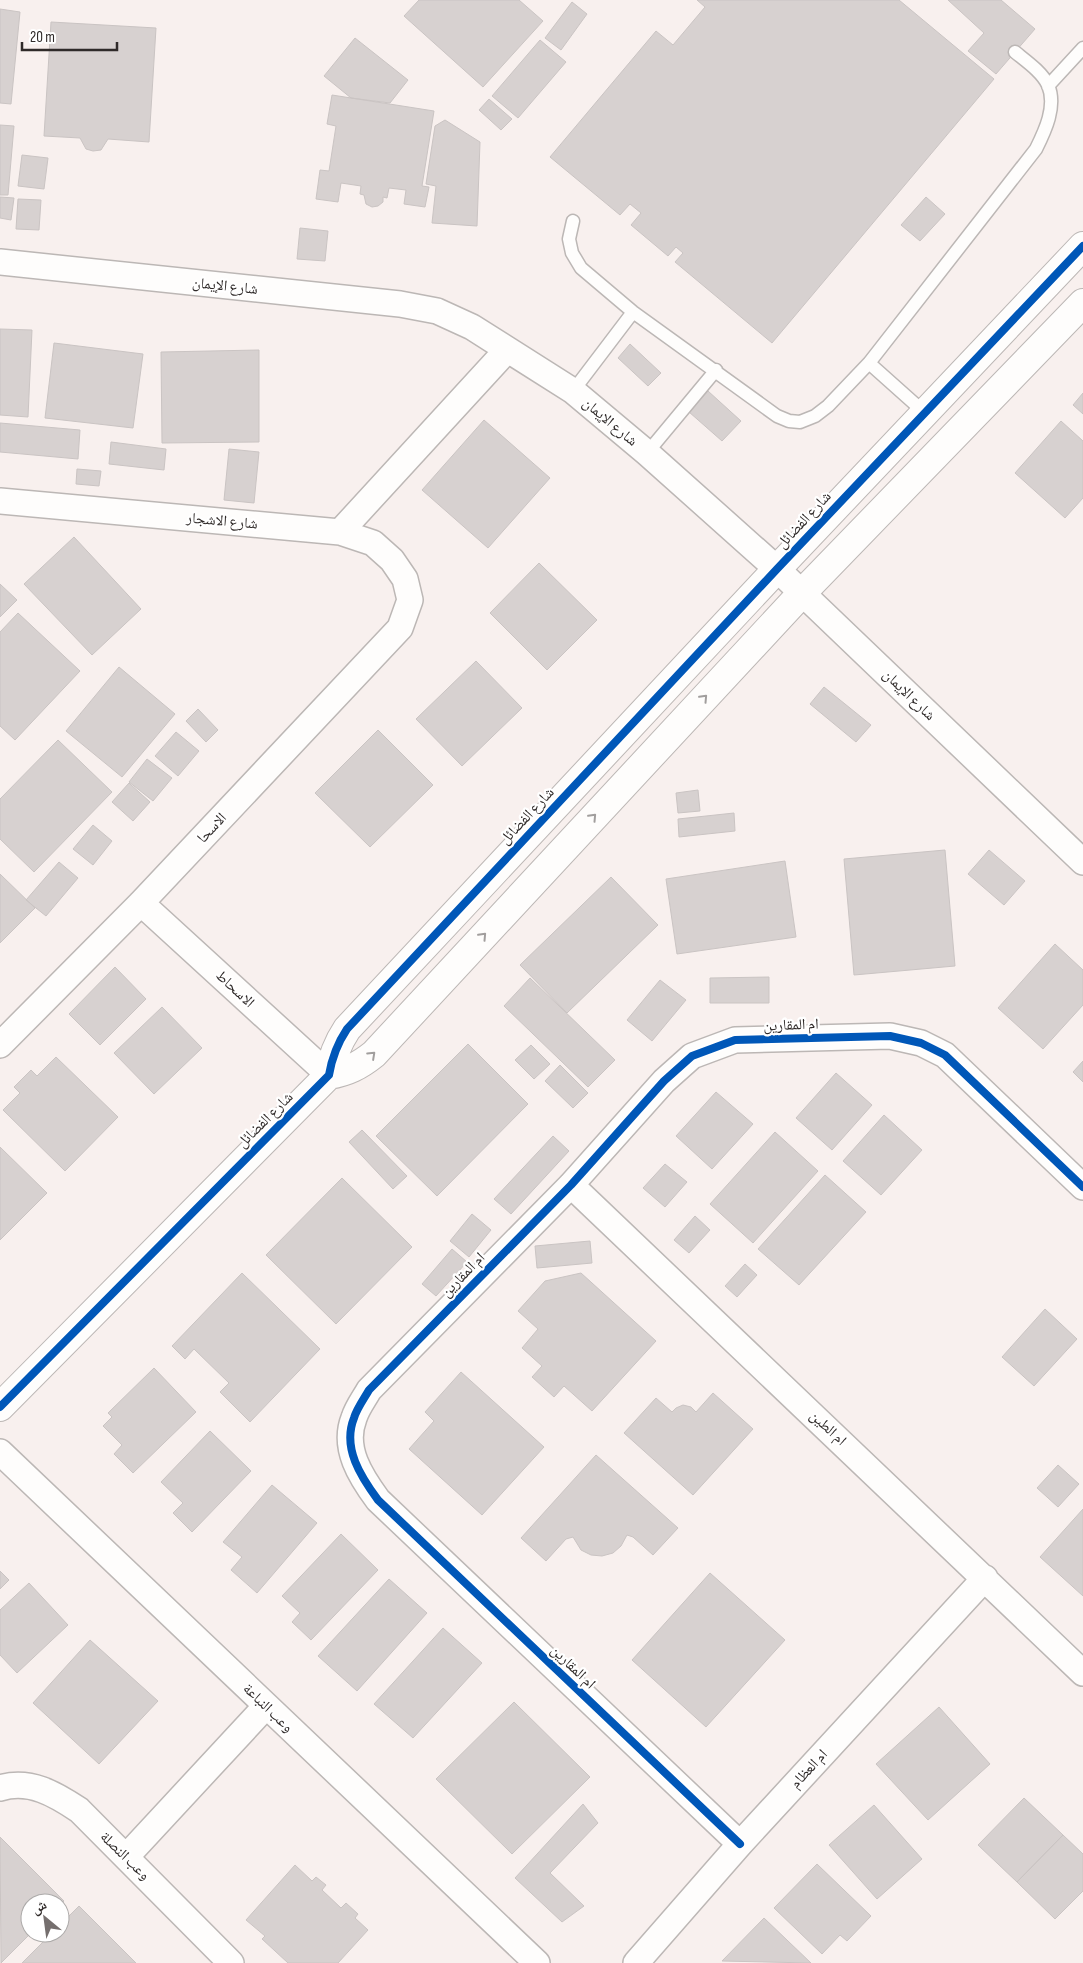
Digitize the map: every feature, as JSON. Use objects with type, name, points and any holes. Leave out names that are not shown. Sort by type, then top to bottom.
[{"type":"street","name":"شارع الفضائل","points":[[0,1407],[329,1075],[332,1058],[338,1043],[347,1029],[777,569],[1083,246]]},
{"type":"street","name":"شارع الإيمان","points":[[0,262],[400,304],[437,311],[472,327],[573,391],[647,453],[802,592],[1083,862]]},
{"type":"street","points":[[329,1075],[345,1072],[360,1065],[374,1054],[802,592],[1083,303]]},
{"type":"street","points":[[340,532],[507,350]]},
{"type":"street","points":[[802,592],[822,551],[924,440],[928,422],[925,413]]},
{"type":"street","name":"شارع الاشجار","points":[[0,501],[340,532],[373,543],[392,560],[405,579],[410,600]]},
{"type":"street","points":[[646,761],[644,749],[649,728],[753,616],[772,586],[777,569]]},
{"type":"street","name":"الاسحا","points":[[0,1045],[141,903],[400,628],[410,600]]},
{"type":"street","name":"الاسحاط","points":[[141,903],[329,1075]]},
{"type":"street","name":"ام المقارين","points":[[740,1844],[378,1500],[359,1473],[350,1442],[353,1418],[369,1390],[571,1185],[664,1081],[692,1056],[735,1040],[890,1036],[921,1043],[945,1055],[1083,1187]]},
{"type":"street","name":"ام الطين","points":[[571,1185],[1083,1673]]},
{"type":"street","name":"وعب النباعة","points":[[0,1452],[537,1963]]},
{"type":"street","name":"ام العظام","points":[[636,1963],[740,1844],[985,1578]]},
{"type":"street","points":[[126,1856],[266,1706]]},
{"type":"street","name":"وعب النصلة","points":[[0,1788],[12,1784],[49,1791],[79,1810],[231,1963]]},
{"type":"lane","points":[[1048,86],[1083,48]]},
{"type":"lane","points":[[573,221],[569,239],[572,253],[580,268],[633,312],[716,370],[777,416],[789,421],[800,422],[815,416],[828,406],[868,362],[1036,149],[1045,132],[1049,116],[1048,86],[1041,75],[1015,52]]},
{"type":"lane","points":[[573,391],[633,312]]},
{"type":"lane","points":[[868,362],[925,413]]},
{"type":"lane","points":[[647,453],[716,370]]},
{"type":"building","points":[[419,0],[519,0],[543,21],[483,87],[404,16]]},
{"type":"building","points":[[697,0],[899,0],[994,79],[772,343],[675,262],[683,253],[676,247],[668,256],[631,225],[641,213],[630,204],[620,215],[550,157],[656,31],[673,45],[705,7]]},
{"type":"building","points":[[948,0],[1001,0],[1035,29],[996,74],[968,51],[984,33]]},
{"type":"building","points":[[572,2],[587,14],[561,50],[545,38]]},
{"type":"building","points":[[0,9],[20,12],[11,104],[0,103]]},
{"type":"building","points":[[51,22],[156,28],[149,142],[108,139],[101,150],[93,151],[86,149],[80,138],[44,136]]},
{"type":"building","points":[[355,38],[408,80],[390,103],[351,98],[324,76]]},
{"type":"building","points":[[540,40],[566,62],[518,118],[492,96]]},
{"type":"building","points":[[332,95],[434,111],[422,186],[429,187],[425,207],[404,204],[406,190],[389,188],[387,198],[383,197],[383,202],[378,206],[372,207],[366,204],[364,195],[360,194],[361,186],[341,183],[338,202],[316,199],[320,170],[329,171],[336,126],[327,124]]},
{"type":"building","points":[[489,99],[512,119],[501,130],[479,110]]},
{"type":"building","points":[[445,120],[480,142],[477,226],[432,223],[436,186],[426,184],[435,126]]},
{"type":"building","points":[[0,125],[14,126],[8,195],[0,195]]},
{"type":"building","points":[[22,155],[48,158],[44,189],[18,186]]},
{"type":"building","points":[[0,197],[14,198],[11,220],[0,218]]},
{"type":"building","points":[[926,197],[945,214],[920,241],[901,225]]},
{"type":"building","points":[[18,199],[41,200],[39,230],[16,229]]},
{"type":"building","points":[[300,228],[328,231],[325,261],[297,259]]},
{"type":"building","points":[[0,329],[32,330],[28,417],[0,415]]},
{"type":"building","points":[[54,343],[143,354],[133,428],[45,418]]},
{"type":"building","points":[[630,344],[661,373],[648,386],[618,358]]},
{"type":"building","points":[[259,350],[259,442],[162,443],[161,352]]},
{"type":"building","points":[[708,391],[741,421],[722,441],[689,412]]},
{"type":"building","points":[[1083,393],[1083,414],[1073,405]]},
{"type":"building","points":[[484,420],[550,478],[488,548],[422,490]]},
{"type":"building","points":[[1061,421],[1083,441],[1083,498],[1065,518],[1015,473]]},
{"type":"building","points":[[0,423],[80,430],[78,459],[0,452]]},
{"type":"building","points":[[111,442],[166,449],[164,470],[109,464]]},
{"type":"building","points":[[229,449],[259,452],[254,503],[224,500]]},
{"type":"building","points":[[77,469],[101,471],[99,486],[76,484]]},
{"type":"building","points":[[74,537],[141,609],[92,655],[24,584]]},
{"type":"building","points":[[539,563],[597,620],[547,670],[490,613]]},
{"type":"building","points":[[0,584],[17,600],[0,617]]},
{"type":"building","points":[[18,613],[80,671],[15,740],[0,726],[0,632]]},
{"type":"building","points":[[476,661],[522,708],[462,766],[416,719]]},
{"type":"building","points":[[119,667],[175,714],[122,777],[66,731]]},
{"type":"building","points":[[824,687],[871,725],[856,742],[810,704]]},
{"type":"building","points":[[198,709],[218,730],[206,742],[186,721]]},
{"type":"building","points":[[378,730],[433,785],[370,847],[315,793]]},
{"type":"building","points":[[176,732],[199,751],[178,776],[155,756]]},
{"type":"building","points":[[58,740],[112,792],[34,872],[0,839],[0,799]]},
{"type":"building","points":[[147,759],[172,778],[153,801],[129,782]]},
{"type":"building","points":[[129,783],[150,802],[133,821],[112,802]]},
{"type":"building","points":[[698,790],[700,811],[678,813],[676,793]]},
{"type":"building","points":[[734,813],[735,831],[679,837],[678,819]]},
{"type":"building","points":[[93,825],[112,841],[93,865],[73,849]]},
{"type":"building","points":[[945,850],[955,966],[854,975],[844,859]]},
{"type":"building","points":[[989,850],[1025,881],[1004,905],[968,874]]},
{"type":"building","points":[[785,861],[796,937],[677,954],[666,879]]},
{"type":"building","points":[[59,862],[78,878],[46,916],[26,900]]},
{"type":"building","points":[[0,874],[35,908],[0,943]]},
{"type":"building","points":[[611,877],[658,925],[567,1013],[520,965]]},
{"type":"building","points":[[1055,944],[1083,970],[1083,1005],[1043,1049],[998,1008]]},
{"type":"building","points":[[115,967],[146,999],[100,1045],[69,1014]]},
{"type":"building","points":[[769,977],[769,1003],[710,1003],[710,978]]},
{"type":"building","points":[[530,978],[615,1060],[588,1087],[504,1006]]},
{"type":"building","points":[[660,980],[686,1000],[652,1041],[627,1020]]},
{"type":"building","points":[[162,1007],[202,1048],[154,1094],[114,1053]]},
{"type":"building","points":[[468,1044],[528,1104],[437,1196],[376,1136]]},
{"type":"building","points":[[531,1045],[550,1064],[534,1079],[515,1060]]},
{"type":"building","points":[[56,1057],[118,1117],[65,1171],[3,1110],[20,1093],[14,1087],[31,1070],[37,1076]]},
{"type":"building","points":[[1083,1061],[1083,1082],[1073,1072]]},
{"type":"building","points":[[560,1065],[588,1093],[573,1108],[545,1081]]},
{"type":"building","points":[[836,1073],[872,1105],[832,1150],[796,1118]]},
{"type":"building","points":[[716,1092],[753,1124],[712,1169],[676,1136]]},
{"type":"building","points":[[884,1115],[922,1150],[881,1195],[843,1161]]},
{"type":"building","points":[[362,1130],[407,1176],[393,1189],[349,1142]]},
{"type":"building","points":[[775,1132],[818,1171],[753,1243],[710,1204]]},
{"type":"building","points":[[553,1136],[569,1151],[511,1214],[494,1199]]},
{"type":"building","points":[[0,1147],[47,1193],[0,1240]]},
{"type":"building","points":[[665,1164],[687,1182],[665,1207],[643,1188]]},
{"type":"building","points":[[825,1175],[866,1212],[799,1285],[758,1249]]},
{"type":"building","points":[[342,1178],[412,1247],[336,1324],[266,1255]]},
{"type":"building","points":[[472,1214],[491,1230],[469,1257],[450,1241]]},
{"type":"building","points":[[695,1216],[710,1230],[689,1253],[674,1240]]},
{"type":"building","points":[[590,1241],[592,1263],[537,1268],[535,1246]]},
{"type":"building","points":[[452,1249],[467,1262],[436,1296],[422,1284]]},
{"type":"building","points":[[745,1264],[757,1275],[737,1297],[725,1286]]},
{"type":"building","points":[[242,1273],[320,1349],[250,1422],[220,1392],[229,1383],[194,1349],[185,1359],[172,1346]]},
{"type":"building","points":[[581,1273],[656,1341],[592,1411],[564,1386],[554,1397],[532,1377],[542,1366],[522,1348],[538,1329],[518,1311],[545,1281]]},
{"type":"building","points":[[1045,1309],[1077,1339],[1034,1386],[1002,1357]]},
{"type":"building","points":[[154,1368],[196,1412],[133,1473],[114,1454],[122,1445],[103,1426],[112,1417],[108,1413]]},
{"type":"building","points":[[461,1372],[544,1447],[482,1515],[409,1449],[434,1421],[425,1412]]},
{"type":"building","points":[[713,1393],[753,1429],[693,1495],[624,1433],[656,1398],[672,1412],[683,1405],[691,1407],[696,1412]]},
{"type":"building","points":[[210,1431],[251,1471],[192,1532],[173,1513],[183,1503],[161,1482]]},
{"type":"building","points":[[596,1455],[678,1528],[653,1555],[633,1537],[627,1535],[621,1546],[613,1553],[602,1556],[591,1555],[581,1550],[573,1537],[566,1539],[546,1561],[521,1538]]},
{"type":"building","points":[[1058,1465],[1079,1484],[1058,1507],[1037,1488]]},
{"type":"building","points":[[272,1485],[317,1523],[257,1593],[231,1570],[242,1557],[223,1542]]},
{"type":"building","points":[[1083,1509],[1083,1596],[1040,1557]]},
{"type":"building","points":[[341,1534],[378,1570],[311,1640],[292,1622],[300,1613],[282,1596]]},
{"type":"building","points":[[0,1571],[9,1580],[0,1589]]},
{"type":"building","points":[[710,1573],[785,1640],[706,1727],[632,1660]]},
{"type":"building","points":[[389,1579],[427,1613],[357,1691],[318,1656]]},
{"type":"building","points":[[29,1583],[68,1625],[17,1673],[0,1655],[0,1610]]},
{"type":"building","points":[[443,1628],[482,1663],[413,1738],[374,1704]]},
{"type":"building","points":[[90,1640],[158,1701],[99,1764],[33,1703]]},
{"type":"building","points":[[514,1702],[590,1777],[512,1854],[436,1779]]},
{"type":"building","points":[[939,1707],[990,1764],[928,1820],[876,1764]]},
{"type":"building","points":[[1024,1798],[1063,1835],[1017,1882],[978,1845]]},
{"type":"building","points":[[583,1804],[598,1823],[550,1873],[584,1906],[562,1922],[515,1878]]},
{"type":"building","points":[[874,1805],[922,1859],[877,1899],[829,1845]]},
{"type":"building","points":[[1063,1835],[1083,1854],[1083,1891],[1055,1919],[1017,1882]]},
{"type":"building","points":[[0,1837],[56,1893],[20,1893],[21,1943],[1,1963]]},
{"type":"building","points":[[817,1864],[871,1916],[847,1941],[840,1935],[822,1954],[774,1908]]},
{"type":"building","points":[[295,1865],[312,1881],[316,1877],[326,1885],[322,1890],[341,1908],[346,1903],[358,1914],[355,1918],[368,1930],[338,1963],[288,1963],[262,1939],[265,1936],[246,1920]]},
{"type":"building","points":[[79,1906],[136,1963],[22,1963],[42,1943],[70,1943],[70,1915]]},
{"type":"building","points":[[764,1918],[811,1963],[722,1961]]},
{"type":"cycle path","points":[[0,1407],[329,1075],[335,1051],[347,1029],[777,569],[1083,246]]},
{"type":"cycle path","points":[[740,1844],[378,1500],[365,1482],[352,1451],[350,1440],[355,1414],[369,1390],[571,1185],[664,1081],[692,1056],[735,1040],[890,1036],[921,1043],[945,1055],[1083,1187]]}]
